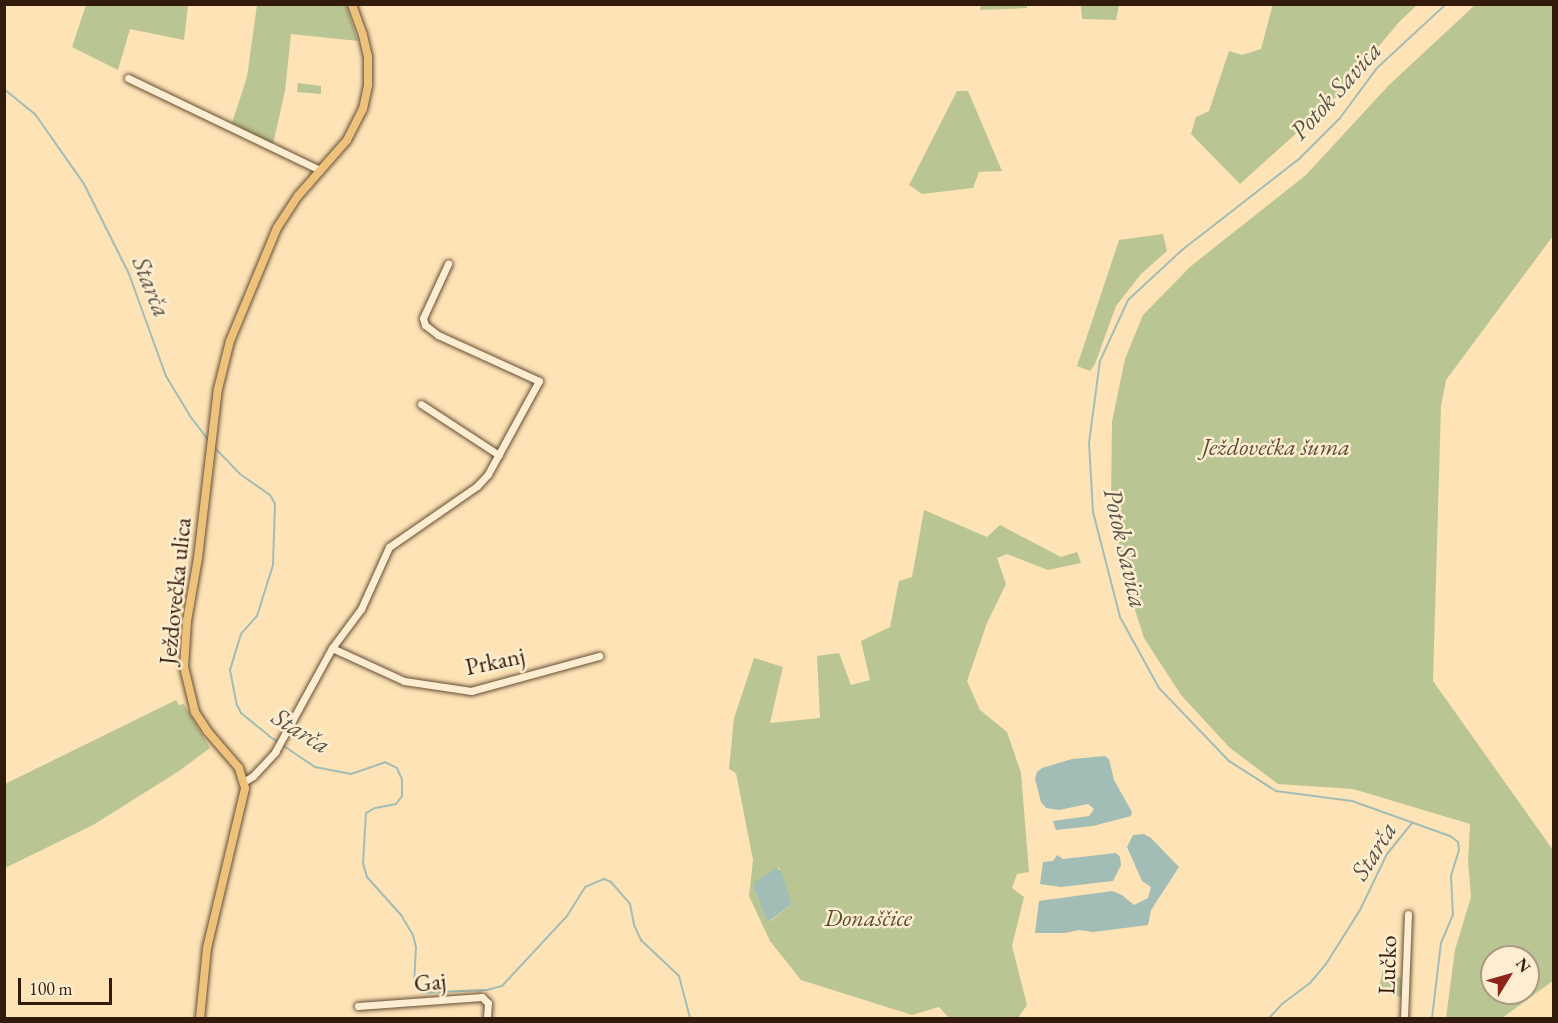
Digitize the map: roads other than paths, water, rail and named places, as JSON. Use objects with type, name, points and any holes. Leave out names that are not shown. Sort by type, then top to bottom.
[{"type":"main road","name":"Ježdovečka ulica","points":[[245,781],[239,768],[208,732],[195,712],[184,668],[187,621],[198,558],[211,443],[225,354],[260,263],[287,210],[347,140],[358,121],[366,98],[366,47],[352,4]]},
{"type":"main road","points":[[200,1018],[207,948],[245,796],[245,781]]},
{"type":"street","points":[[128,78],[320,170]]},
{"type":"street","points":[[245,781],[254,776],[277,749],[332,648],[361,609],[389,547],[477,486],[499,455],[539,381],[438,335],[425,326],[423,318],[448,264]]},
{"type":"street","points":[[421,404],[499,455]]},
{"type":"street","name":"Prkanj","points":[[332,648],[404,681],[471,690],[599,656]]},
{"type":"street","name":"Lučko","points":[[1404,1018],[1408,914]]},
{"type":"street","name":"Gaj","points":[[358,1006],[482,998],[488,1002],[487,1018]]},
{"type":"water","points":[[1105,756],[1109,759],[1114,780],[1132,812],[1131,816],[1093,826],[1056,830],[1053,821],[1089,816],[1094,809],[1088,804],[1059,810],[1046,808],[1041,802],[1035,779],[1037,772],[1042,768],[1072,759]]},
{"type":"water","points":[[1144,834],[1151,838],[1179,867],[1151,910],[1148,925],[1093,932],[1079,930],[1065,933],[1035,933],[1039,901],[1112,891],[1122,895],[1134,905],[1148,898],[1151,887],[1142,881],[1127,847],[1133,835]]},
{"type":"water","points":[[1116,853],[1120,857],[1121,865],[1113,881],[1061,887],[1040,884],[1043,862],[1053,861],[1057,855],[1063,859]]},
{"type":"water","points":[[776,868],[781,871],[792,904],[768,922],[753,886],[756,881]]},
{"type":"waterway","name":"Potok Savica","points":[[1432,1018],[1441,943],[1453,915],[1451,876],[1459,850],[1458,842],[1450,836],[1352,801],[1276,791],[1229,761],[1159,688],[1120,617],[1093,512],[1089,443],[1100,361],[1128,300],[1182,250],[1300,158],[1340,118],[1377,68],[1446,4]]},
{"type":"waterway","name":"Starča","points":[[4,89],[35,114],[84,184],[129,274],[166,376],[190,416],[208,440]]},
{"type":"waterway","name":"Starča","points":[[214,447],[240,474],[270,495],[275,504],[273,565],[257,616],[241,634],[230,670],[237,705],[241,713],[269,736],[315,767],[351,774],[385,762],[397,768],[402,780],[402,796],[396,804],[375,808],[366,813],[363,863],[367,877],[401,915],[413,935],[416,947],[414,981],[417,989],[422,993],[487,990],[502,986],[567,916],[585,887],[604,879],[611,882],[630,904],[634,925],[641,940],[679,976],[690,1018]]},
{"type":"waterway","name":"Starča","points":[[1269,1018],[1282,1004],[1310,983],[1326,964],[1360,910],[1387,854],[1412,823]]},
{"type":"park label","name":"Ježdovečka šuma","points":[[1276,447]]},
{"type":"park label","name":"Donaščice","points":[[868,918]]}]
